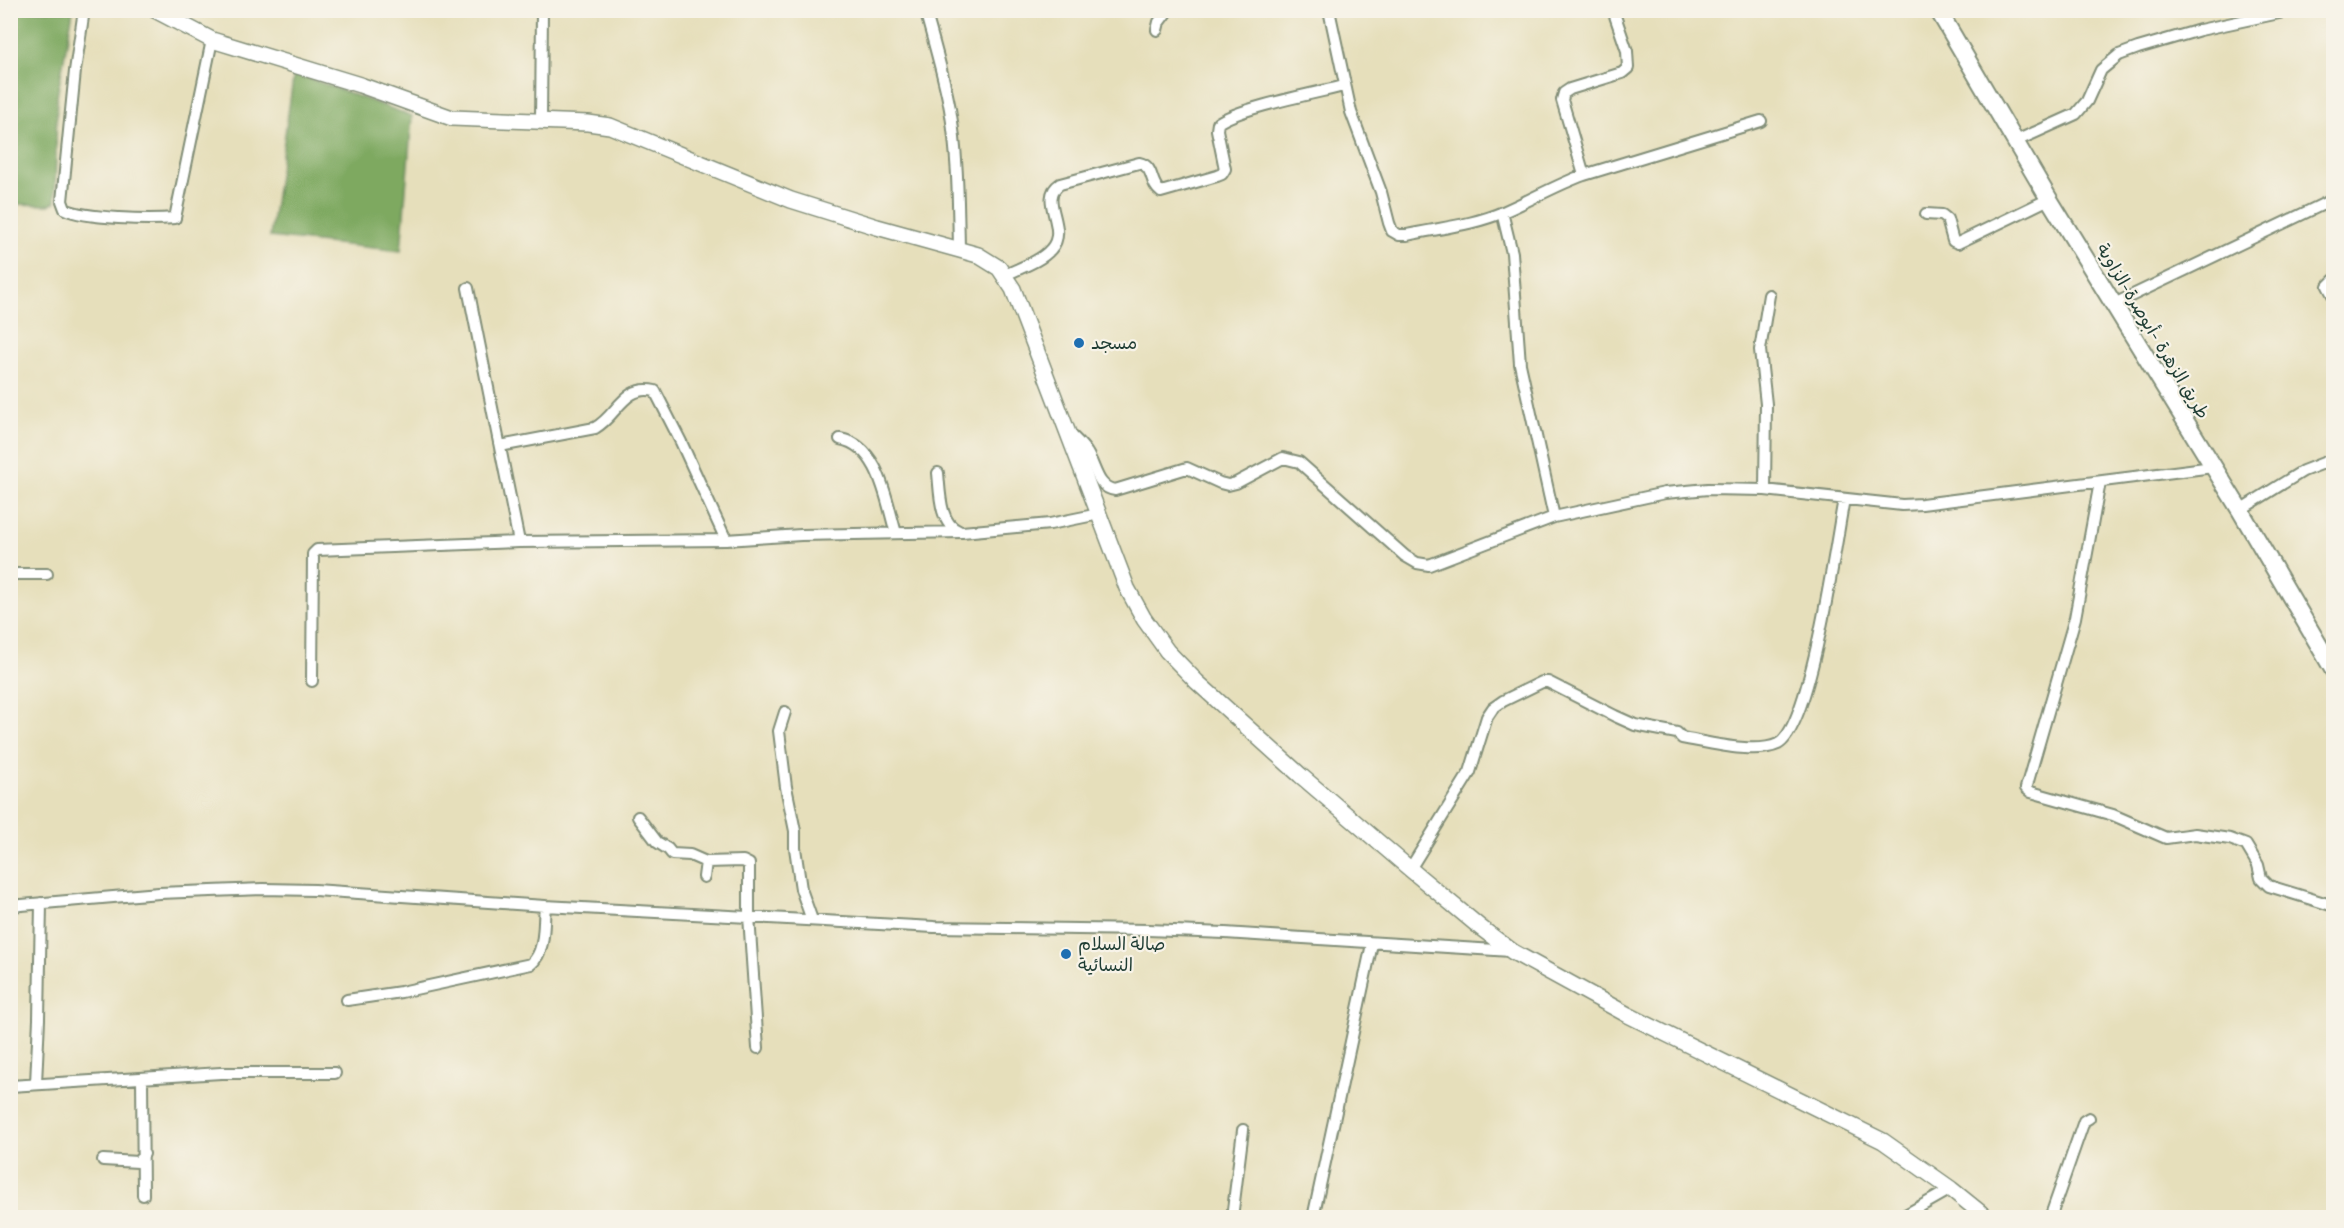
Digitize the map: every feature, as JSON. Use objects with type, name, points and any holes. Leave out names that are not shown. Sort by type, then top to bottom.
[{"type":"main road","points":[[155,10],[184,28],[212,40],[360,85],[452,118],[588,123],[610,126],[791,200],[877,227],[959,248],[986,258],[1005,275],[1012,289],[1135,603],[1167,651],[1197,682],[1291,767],[1410,869],[1481,928],[1514,952],[1628,1015],[1883,1142],[1951,1189],[1987,1218]]},
{"type":"main road","name":"طريق الزهرة -أبوصرة-الزاوية","points":[[1938,10],[2049,199],[2240,510],[2334,671]]},
{"type":"street","points":[[84,10],[75,71],[62,201],[65,209],[69,211],[97,216],[175,218],[212,40]]},
{"type":"street","points":[[541,122],[542,10]]},
{"type":"street","points":[[925,10],[950,110],[956,156],[959,248]]},
{"type":"street","points":[[1157,30],[1159,22],[1168,10]]},
{"type":"street","points":[[1329,10],[1351,112],[1381,192],[1392,231],[1399,235],[1502,213],[1546,190],[1584,175],[1761,121]]},
{"type":"street","points":[[1584,175],[1562,100],[1564,93],[1570,89],[1622,73],[1628,68],[1627,51],[1613,10]]},
{"type":"street","points":[[2016,141],[2076,114],[2087,100],[2101,70],[2119,55],[2200,30],[2269,13],[2293,10]]},
{"type":"street","points":[[1005,275],[1044,256],[1052,248],[1057,239],[1057,230],[1051,195],[1053,189],[1060,184],[1139,163],[1150,169],[1155,186],[1161,192],[1217,176],[1225,169],[1217,130],[1218,123],[1344,86]]},
{"type":"street","points":[[1926,214],[1942,215],[1947,219],[1953,241],[1958,243],[2049,199]]},
{"type":"street","points":[[2115,304],[2334,199]]},
{"type":"street","points":[[1502,213],[1512,253],[1521,364],[1554,517]]},
{"type":"street","points":[[2334,280],[2328,287],[2334,297]]},
{"type":"street","points":[[468,288],[519,542]]},
{"type":"street","points":[[1765,490],[1766,404],[1760,350],[1769,295]]},
{"type":"street","points":[[500,446],[596,428],[627,396],[655,391],[726,540]]},
{"type":"street","points":[[1067,432],[1087,453],[1101,484],[1107,489],[1116,490],[1186,468],[1228,485],[1283,458],[1290,458],[1299,462],[1405,556],[1417,563],[1429,565],[1554,517],[1665,493],[1708,489],[1765,490],[1902,505],[2213,467]]},
{"type":"street","points":[[840,439],[857,445],[865,452],[876,470],[897,533]]},
{"type":"street","points":[[2240,510],[2303,471],[2334,459]]},
{"type":"street","points":[[938,473],[947,522],[952,528],[962,532]]},
{"type":"street","points":[[2100,482],[2075,618],[2026,789],[2113,815],[2166,838],[2195,834],[2230,839],[2246,845],[2258,865],[2261,878],[2268,886],[2334,906]]},
{"type":"street","points":[[1410,869],[1470,772],[1486,717],[1503,700],[1542,682],[1556,684],[1615,717],[1635,725],[1677,734],[1682,738],[1730,746],[1764,748],[1779,744],[1792,727],[1808,685],[1844,499]]},
{"type":"street","points":[[312,681],[313,554],[315,552],[519,542],[726,540],[801,535],[962,532],[1050,524],[1099,514]]},
{"type":"street","points":[[10,574],[47,574]]},
{"type":"street","points":[[785,712],[779,731],[786,787],[795,831],[801,889],[812,920]]},
{"type":"street","points":[[638,818],[657,842],[672,854],[690,855],[706,862],[726,860],[743,861],[749,864],[749,916],[758,1048]]},
{"type":"street","points":[[704,877],[706,862]]},
{"type":"street","points":[[10,906],[159,892],[264,889],[934,927],[1181,931],[1514,952]]},
{"type":"street","points":[[36,1083],[41,903]]},
{"type":"street","points":[[347,1000],[401,992],[531,964],[541,950],[545,906]]},
{"type":"street","points":[[1313,1218],[1372,944]]},
{"type":"street","points":[[10,1086],[231,1073],[335,1073]]},
{"type":"street","points":[[142,1078],[143,1195]]},
{"type":"street","points":[[2050,1218],[2084,1121],[2089,1119]]},
{"type":"street","points":[[1232,1218],[1244,1130]]},
{"type":"street","points":[[103,1160],[138,1162],[144,1154]]},
{"type":"street","points":[[1900,1218],[1951,1189]]},
{"type":"green space","points":[[11,10],[73,11],[57,96],[55,202],[49,205],[11,204]]},
{"type":"green space","points":[[294,73],[412,116],[401,251],[270,237]]},
{"type":"place","name":"مسجد","points":[[1079,343]]},
{"type":"place","name":"صالة السلام النسائية","points":[[1066,954]]}]
